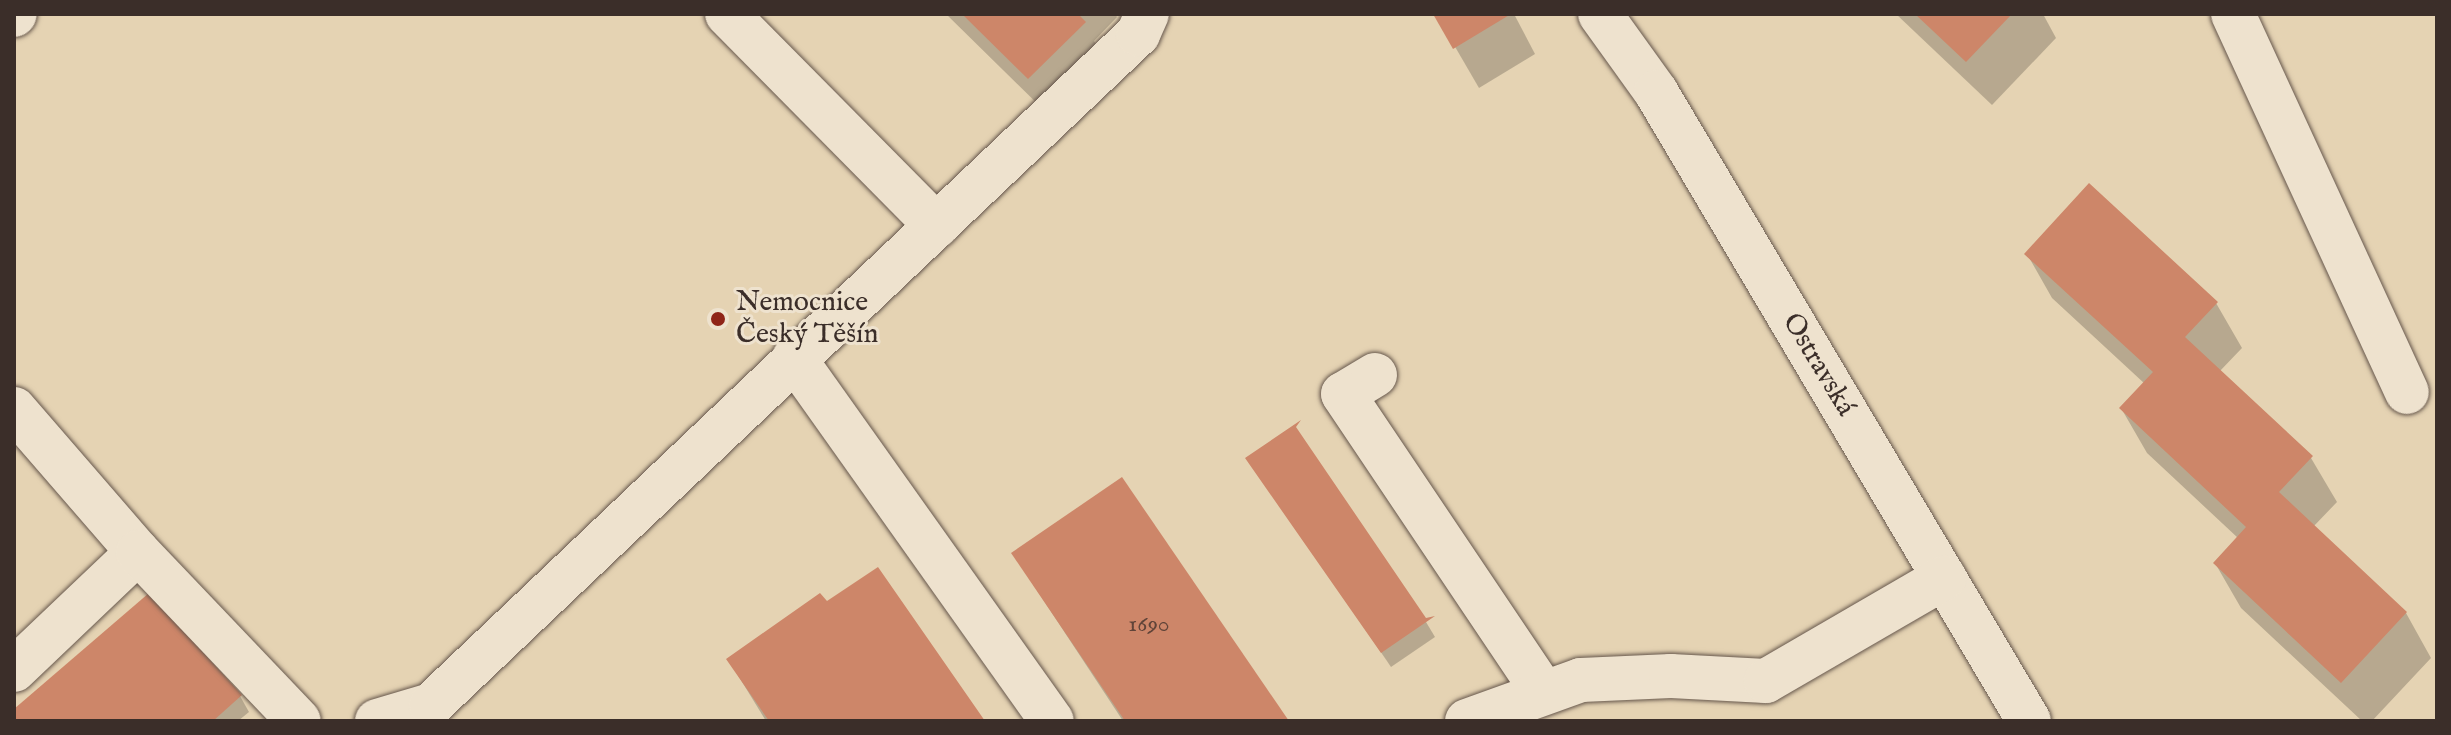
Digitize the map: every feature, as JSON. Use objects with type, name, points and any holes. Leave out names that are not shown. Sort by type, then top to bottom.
[{"type":"street","points":[[727,14],[937,226]]},
{"type":"street","points":[[377,721],[431,705],[1138,34],[1147,14]]},
{"type":"street","name":"Ostravská","points":[[1600,14],[1656,92],[2029,721]]},
{"type":"street","points":[[2233,14],[2407,392]]},
{"type":"street","points":[[794,358],[1052,721]]},
{"type":"street","points":[[1375,375],[1343,394],[1543,692]]},
{"type":"street","points":[[14,409],[138,552],[299,721]]},
{"type":"street","points":[[14,670],[138,552]]},
{"type":"street","points":[[1467,721],[1581,680],[1671,676],[1766,681],[1944,578]]},
{"type":"building","points":[[962,14],[1078,14],[1086,22],[1028,79]]},
{"type":"building","points":[[1433,14],[1511,14],[1453,49]]},
{"type":"building","points":[[1915,14],[2012,14],[1966,62]]},
{"type":"building","points":[[2089,183],[2218,302],[2185,337],[2313,456],[2279,492],[2407,612],[2341,683],[2213,563],[2246,527],[2119,408],[2153,372],[2024,254]]},
{"type":"building","points":[[1301,420],[1296,427],[1426,618],[1435,616],[1381,653],[1245,458]]},
{"type":"building","points":[[1122,477],[1289,721],[1125,721],[1011,553]]},
{"type":"building","points":[[878,567],[985,721],[769,721],[726,659],[820,593],[827,601]]},
{"type":"building","points":[[149,593],[242,695],[213,721],[14,721],[14,709]]},
{"type":"place","name":"Nemocnice Český Těšín","points":[[718,319]]}]
